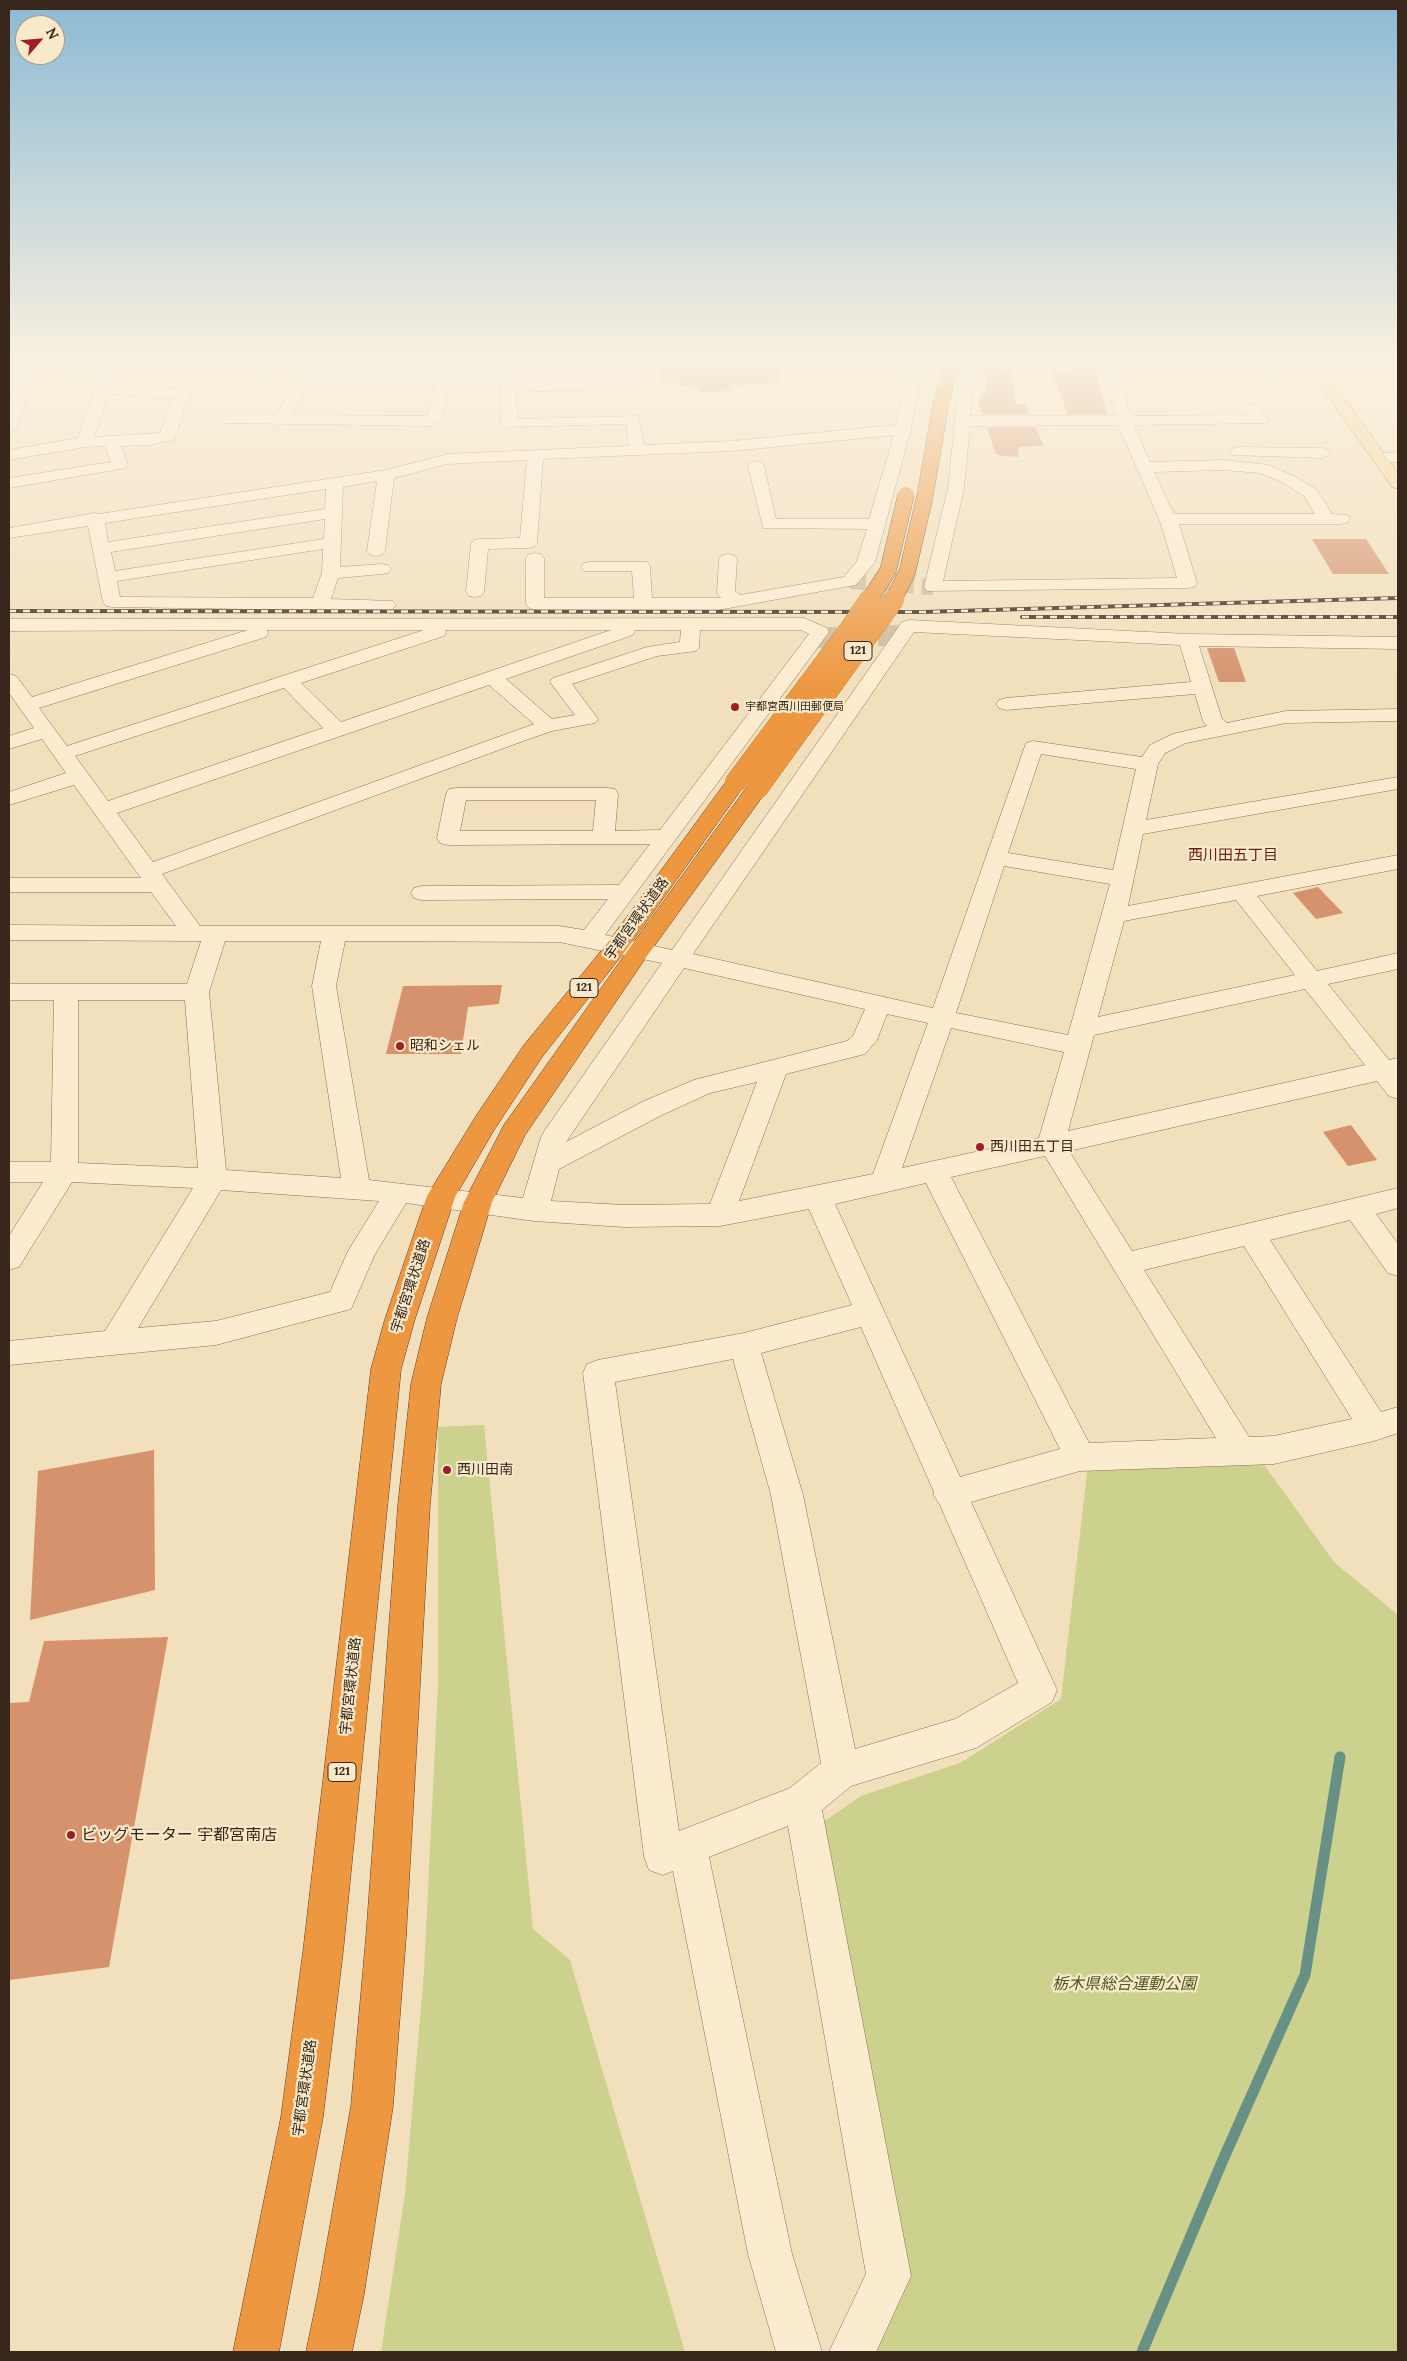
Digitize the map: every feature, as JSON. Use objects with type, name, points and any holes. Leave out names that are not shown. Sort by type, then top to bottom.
[{"type":"highway","name":"宇都宮環状道路","points":[[329,2352],[341,2294],[372,2106],[386,1938],[414,1506],[426,1384],[442,1318],[478,1202],[513,1132],[628,948],[746,786],[895,598],[907,573],[929,471]]},
{"type":"highway","name":"宇都宮環状道路","points":[[746,786],[876,592],[890,562],[907,486]]},
{"type":"highway","name":"宇都宮環状道路","points":[[256,2352],[302,2116],[323,1952],[386,1369],[400,1319],[441,1196],[533,1051],[628,948]]},
{"type":"main road","points":[[1390,471],[1398,484]]},
{"type":"street","points":[[9,483],[82,471]]},
{"type":"street","points":[[9,533],[401,471]]},
{"type":"street","points":[[475,592],[480,544],[528,543],[534,471]]},
{"type":"street","points":[[757,471],[769,524],[878,524]]},
{"type":"street","points":[[535,558],[535,604],[718,604],[850,581],[866,562],[897,471]]},
{"type":"street","points":[[958,471],[956,488],[933,587],[1188,583],[1168,519],[1146,471]]},
{"type":"street","points":[[1168,519],[1334,519],[1310,493],[1288,479],[1270,471]]},
{"type":"street","points":[[376,550],[386,475]]},
{"type":"street","points":[[320,604],[331,573],[335,483]]},
{"type":"street","points":[[101,548],[333,513]]},
{"type":"street","points":[[95,518],[112,602],[387,605]]},
{"type":"street","points":[[108,577],[331,543]]},
{"type":"street","points":[[728,559],[726,593],[736,601]]},
{"type":"street","points":[[590,567],[641,566],[643,604]]},
{"type":"street","points":[[331,573],[382,569]]},
{"type":"street","points":[[62,754],[463,624]]},
{"type":"street","points":[[12,880],[153,878],[548,726],[588,719],[560,682],[654,651],[689,647],[691,624]]},
{"type":"street","points":[[9,625],[804,624],[820,632],[590,939]]},
{"type":"street","points":[[27,705],[287,625]]},
{"type":"street","points":[[104,810],[644,625]]},
{"type":"street","points":[[534,1210],[554,1137],[909,626],[1188,640],[1398,643]]},
{"type":"street","points":[[1188,640],[1213,721],[1222,729]]},
{"type":"street","points":[[493,678],[548,726]]},
{"type":"street","points":[[288,682],[337,730]]},
{"type":"street","points":[[10,684],[153,878],[204,934],[197,992],[213,1179],[114,1343]]},
{"type":"street","points":[[1006,704],[1203,687]]},
{"type":"street","points":[[1240,1450],[1051,1144],[1114,916],[1148,764],[1157,749],[1180,738],[1286,717],[1398,715]]},
{"type":"street","points":[[9,743],[46,731]]},
{"type":"street","points":[[884,1182],[1034,747],[1148,764]]},
{"type":"street","points":[[9,799],[79,776]]},
{"type":"street","points":[[1134,829],[1398,783]]},
{"type":"street","points":[[604,838],[607,794],[457,794],[448,838],[604,838],[666,837]]},
{"type":"street","points":[[996,858],[1123,879]]},
{"type":"street","points":[[1114,916],[1398,862]]},
{"type":"street","points":[[422,893],[625,892]]},
{"type":"street","points":[[1242,892],[1310,980],[1390,1069],[1398,1090]]},
{"type":"street","points":[[9,933],[559,934],[590,939],[942,1018],[1081,1037],[1310,980],[1398,961]]},
{"type":"street","points":[[334,935],[324,986],[357,1189]]},
{"type":"street","points":[[9,992],[197,992]]},
{"type":"street","points":[[9,1259],[64,1172],[66,992]]},
{"type":"street","points":[[548,1163],[653,1108],[703,1086],[856,1048],[864,1040],[879,1004]]},
{"type":"street","points":[[720,1215],[775,1068]]},
{"type":"street","points":[[9,1172],[64,1172],[213,1179],[399,1192],[441,1196],[534,1210],[624,1216],[720,1215],[818,1197],[1390,1069]]},
{"type":"street","points":[[933,1170],[1080,1457]]},
{"type":"street","points":[[9,1353],[216,1333],[341,1301],[362,1251],[399,1192]]},
{"type":"street","points":[[818,1197],[1038,1690],[962,1735],[841,1771],[802,1802],[688,1848],[663,1856],[598,1373],[744,1345],[869,1313]]},
{"type":"street","points":[[1126,1263],[1398,1198]]},
{"type":"street","points":[[1356,1208],[1398,1265]]},
{"type":"street","points":[[949,1494],[1080,1457],[1274,1450],[1386,1424],[1251,1234]]},
{"type":"street","points":[[744,1345],[787,1495],[841,1771]]},
{"type":"street","points":[[802,1802],[888,2276],[852,2352]]},
{"type":"street","points":[[688,1848],[770,2254],[799,2352]]},
{"type":"green space","points":[[484,1425],[533,1929],[570,1960],[685,2352],[381,2352],[405,2194],[424,1972],[438,1685],[438,1427]]},
{"type":"green space","name":"栃木県総合運動公園","points":[[1262,1462],[1335,1563],[1398,1615],[1398,2352],[862,2352],[899,2271],[823,1822],[861,1796],[960,1763],[1061,1699],[1088,1464]]},
{"type":"building","points":[[1312,539],[1366,539],[1389,574],[1333,574]]},
{"type":"building","points":[[1207,648],[1234,648],[1246,682],[1219,682]]},
{"type":"building","points":[[1318,887],[1343,913],[1316,919],[1293,893]]},
{"type":"building","points":[[502,985],[499,1004],[468,1007],[461,1054],[386,1054],[403,986]]},
{"type":"building","points":[[1351,1125],[1377,1160],[1348,1166],[1323,1132]]},
{"type":"building","points":[[154,1450],[155,1590],[30,1620],[38,1471]]},
{"type":"building","name":"ビッグモーター 宇都宮南店","points":[[168,1637],[109,1967],[9,1980],[9,1703],[29,1702],[44,1641]]},
{"type":"waterway","points":[[1142,2352],[1222,2162],[1305,1975],[1340,1757]]},
{"type":"tunnel","points":[[850,581],[933,587]]},
{"type":"tunnel","points":[[816,638],[903,635]]},
{"type":"railway","points":[[9,611],[922,612],[1398,598]]},
{"type":"railway","points":[[1022,617],[1398,617]]},
{"type":"place","name":"宇都宮西川田郵便局","points":[[735,707]]},
{"type":"place","name":"昭和シェル","points":[[400,1046]]},
{"type":"place","name":"西川田五丁目","points":[[980,1147]]},
{"type":"place","name":"西川田南","points":[[447,1470]]},
{"type":"place","name":"ビッグモーター 宇都宮南店","points":[[71,1835]]},
{"type":"district","name":"西川田五丁目","points":[[1233,856]]}]
